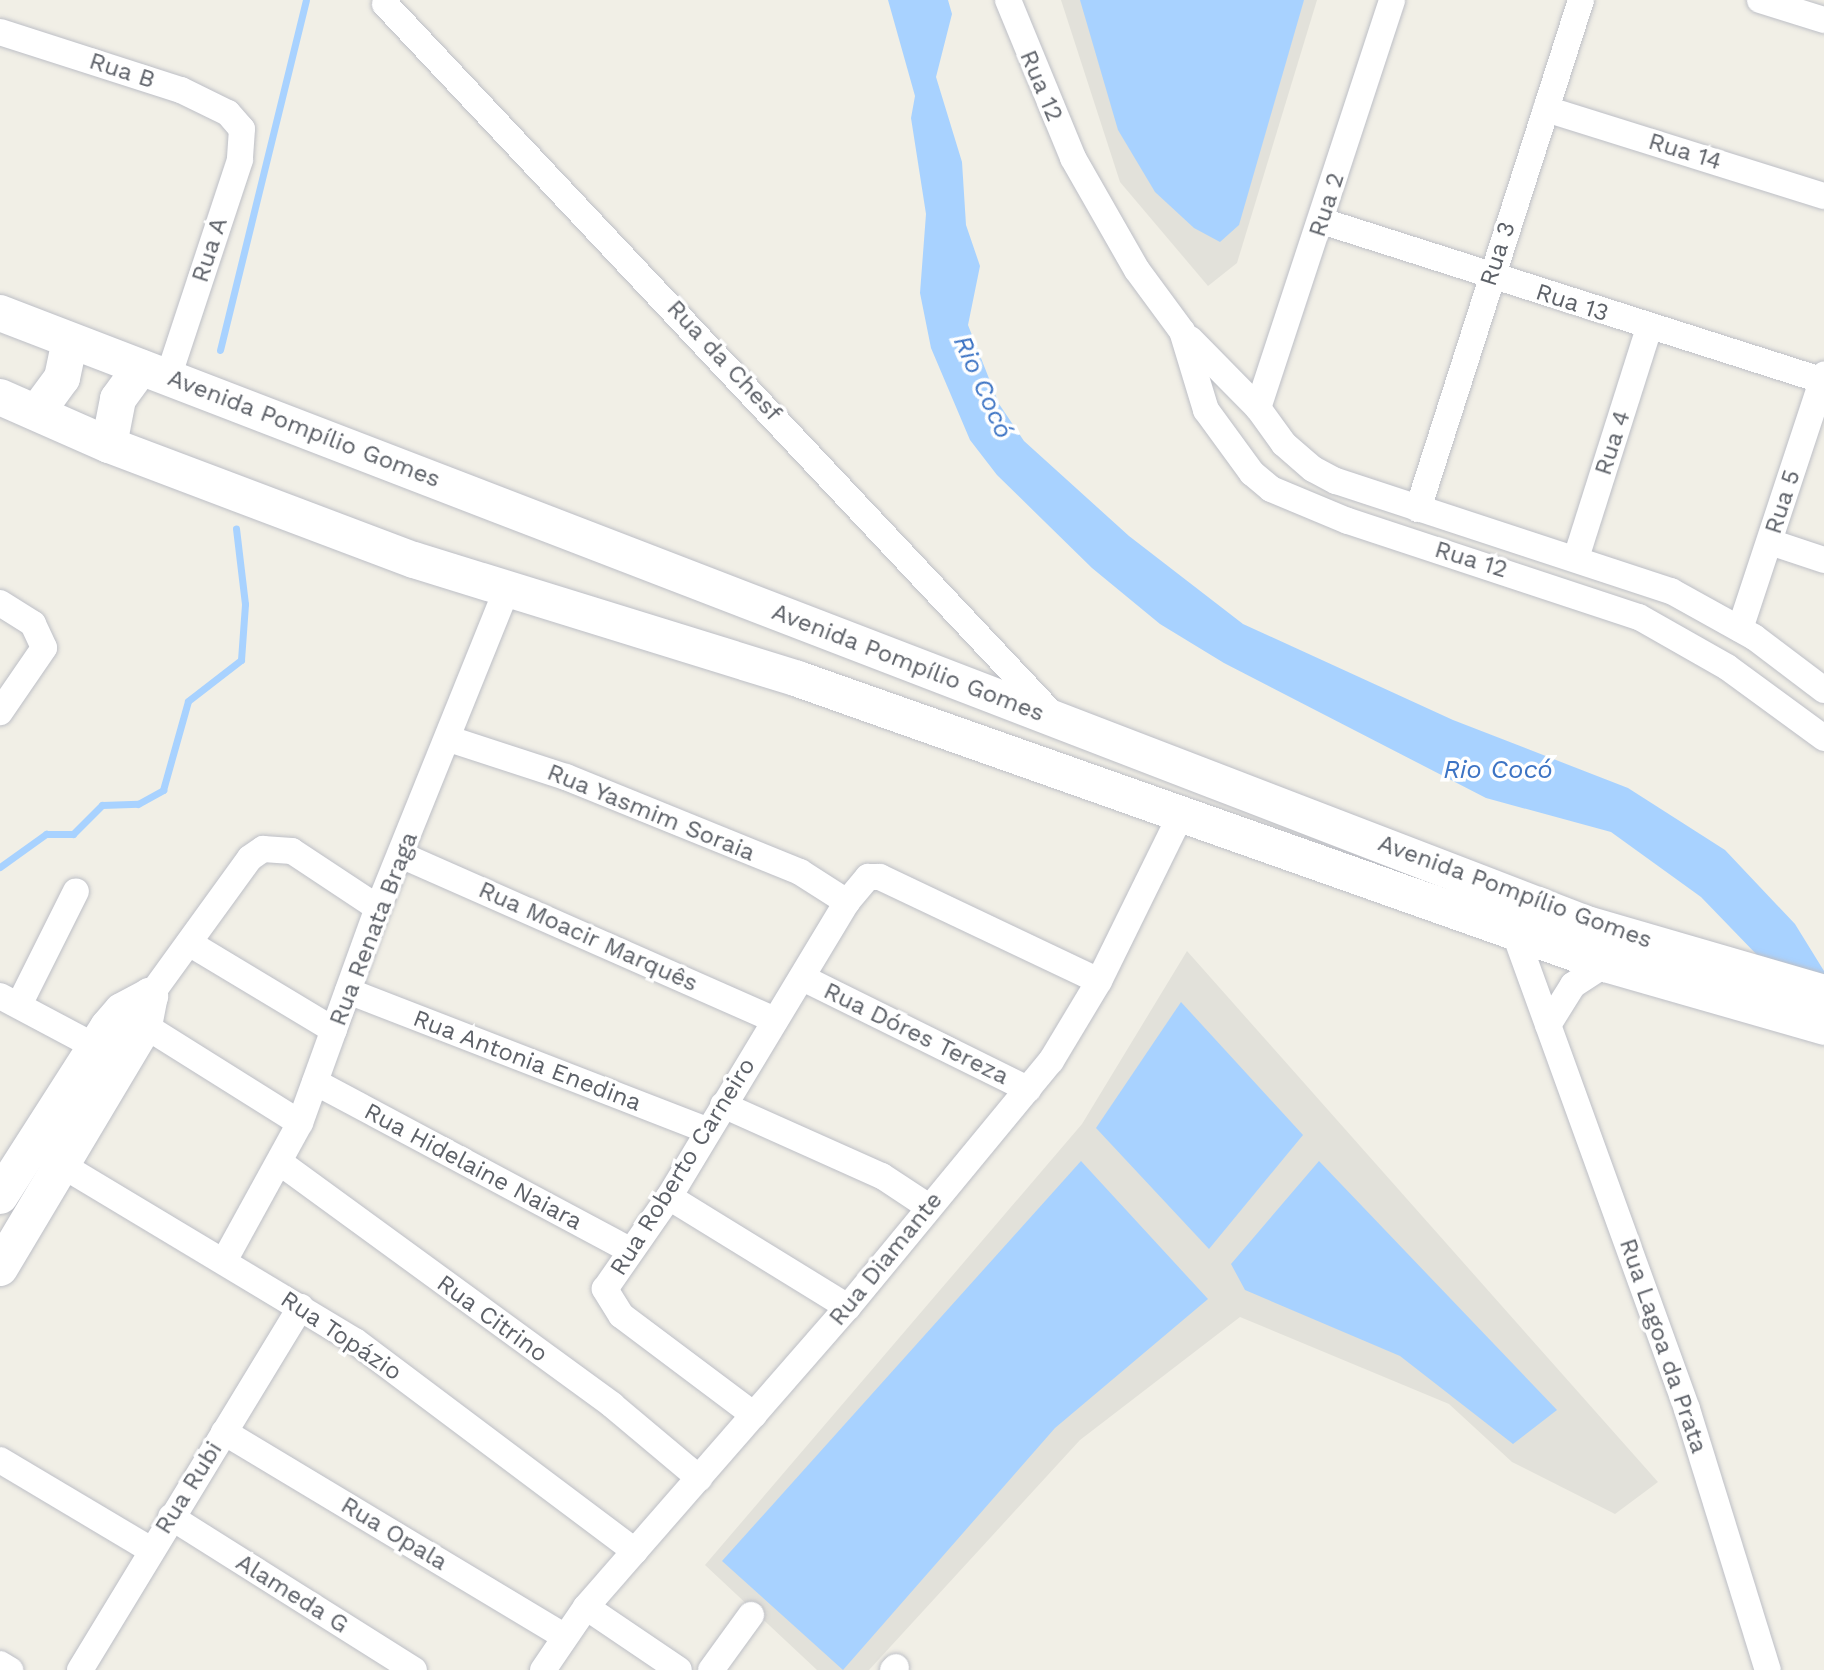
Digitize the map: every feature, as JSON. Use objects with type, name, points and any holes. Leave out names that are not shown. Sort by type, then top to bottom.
[{"type":"main road","name":"Avenida Pompílio Gomes","points":[[0,313],[1587,924],[1760,994],[1824,1027]]},
{"type":"main road","points":[[37,412],[62,378],[70,341]]},
{"type":"main road","points":[[109,445],[118,399],[154,372]]},
{"type":"main road","name":"Avenida Pompílio Gomes","points":[[0,397],[109,445],[414,560],[798,679],[1605,964],[1760,994],[1824,993]]},
{"type":"main road","points":[[0,1268],[45,1154],[94,1046],[139,1011]]},
{"type":"main road","points":[[0,1196],[45,1154],[139,1011]]},
{"type":"street","name":"Rua 12","points":[[1008,0],[1073,158],[1137,270],[1182,331],[1258,408],[1284,444],[1313,469],[1418,509],[1671,591],[1740,629],[1824,690]]},
{"type":"street","name":"Rua 2","points":[[1258,408],[1322,221],[1392,0]]},
{"type":"street","name":"Rua 3","points":[[1418,509],[1581,0]]},
{"type":"street","points":[[1760,0],[1824,20]]},
{"type":"street","name":"Rua da Chesf","points":[[385,4],[1060,723]]},
{"type":"street","name":"Rua B","points":[[0,32],[181,90],[237,122]]},
{"type":"street","name":"Rua 14","points":[[1546,109],[1824,196]]},
{"type":"street","name":"Rua A","points":[[154,372],[240,160],[245,139],[237,122]]},
{"type":"street","name":"Rua 13","points":[[1322,221],[1649,328],[1823,379]]},
{"type":"street","name":"Rua 4","points":[[1576,558],[1649,328]]},
{"type":"street","name":"Rua 12","points":[[1182,331],[1206,410],[1220,437],[1271,489],[1348,521],[1639,617],[1727,667],[1824,738]]},
{"type":"street","name":"Rua 5","points":[[1740,629],[1823,379]]},
{"type":"street","points":[[1770,542],[1824,560]]},
{"type":"street","name":"Rua Renata Braga","points":[[224,1261],[282,1164],[300,1123],[378,908],[449,739],[507,588]]},
{"type":"street","points":[[0,603],[33,624],[44,648],[0,712]]},
{"type":"street","name":"Rua Yasmim Soraia","points":[[449,739],[566,777],[800,872],[847,902]]},
{"type":"street","name":"Rua Diamante","points":[[543,1670],[563,1636],[586,1607],[848,1307],[1028,1089],[1099,981],[1181,814]]},
{"type":"street","points":[[300,1123],[139,1011],[250,858],[277,846],[378,908]]},
{"type":"street","name":"Rua Moacir Marquês","points":[[401,855],[775,1020]]},
{"type":"street","name":"Rua Roberto Carneiro","points":[[754,1415],[614,1308],[605,1289],[669,1197],[706,1130],[775,1020],[805,979],[847,902],[868,877],[916,893],[1099,981]]},
{"type":"street","points":[[76,891],[10,1000],[94,1046]]},
{"type":"street","name":"Rua Lagoa da Prata","points":[[1514,931],[1687,1409],[1768,1670]]},
{"type":"street","points":[[189,943],[334,1030]]},
{"type":"street","points":[[1548,1025],[1573,985],[1605,964]]},
{"type":"street","name":"Rua Dóres Tereza","points":[[805,979],[1028,1089]]},
{"type":"street","name":"Rua Antonia Enedina","points":[[348,991],[706,1130]]},
{"type":"street","name":"Rua Hidelaine Naiara","points":[[315,1082],[631,1251]]},
{"type":"street","points":[[723,1105],[882,1176],[929,1207]]},
{"type":"street","name":"Rua Topázio","points":[[45,1154],[301,1307],[436,1400],[635,1551]]},
{"type":"street","name":"Rua Citrino","points":[[282,1164],[612,1405],[699,1478]]},
{"type":"street","points":[[669,1197],[848,1307]]},
{"type":"street","name":"Rua Rubi","points":[[80,1670],[301,1307]]},
{"type":"street","name":"Rua Opala","points":[[224,1432],[563,1636]]},
{"type":"street","points":[[0,1460],[151,1550]]},
{"type":"street","name":"Alameda G","points":[[171,1517],[414,1670]]},
{"type":"street","points":[[586,1607],[679,1670]]},
{"type":"street","points":[[711,1670],[751,1615]]},
{"type":"street","points":[[0,1664],[10,1670]]},
{"type":"shaded area","points":[[1061,0],[1317,0],[1237,263],[1208,286],[1120,182]]},
{"type":"shaded area","points":[[1187,951],[1658,1482],[1615,1514],[1512,1462],[1449,1404],[1240,1317],[1080,1440],[869,1670],[817,1670],[705,1565],[1082,1124]]},
{"type":"water","name":"Rio Cocó","points":[[888,0],[948,0],[952,14],[936,77],[962,162],[966,225],[980,266],[968,325],[999,404],[1024,441],[1129,536],[1243,624],[1453,720],[1628,788],[1725,850],[1795,924],[1824,971],[1824,1044],[1759,957],[1701,897],[1611,832],[1486,798],[1224,663],[1160,624],[1092,568],[997,475],[970,440],[931,348],[920,293],[926,214],[911,118],[915,96]]},
{"type":"water","points":[[1080,0],[1304,0],[1239,225],[1220,242],[1194,228],[1155,192],[1118,130]]},
{"type":"water","points":[[1181,1002],[1303,1135],[1209,1249],[1096,1128]]},
{"type":"water","points":[[1081,1161],[1208,1299],[1055,1428],[843,1670],[722,1561]]},
{"type":"water","points":[[1319,1161],[1557,1410],[1513,1444],[1400,1356],[1245,1290],[1231,1264]]},
{"type":"waterway","points":[[220,350],[306,0]]},
{"type":"waterway","points":[[0,867],[46,834],[73,834],[102,805],[138,804],[163,790],[188,701],[241,660],[245,604],[236,529]]}]
